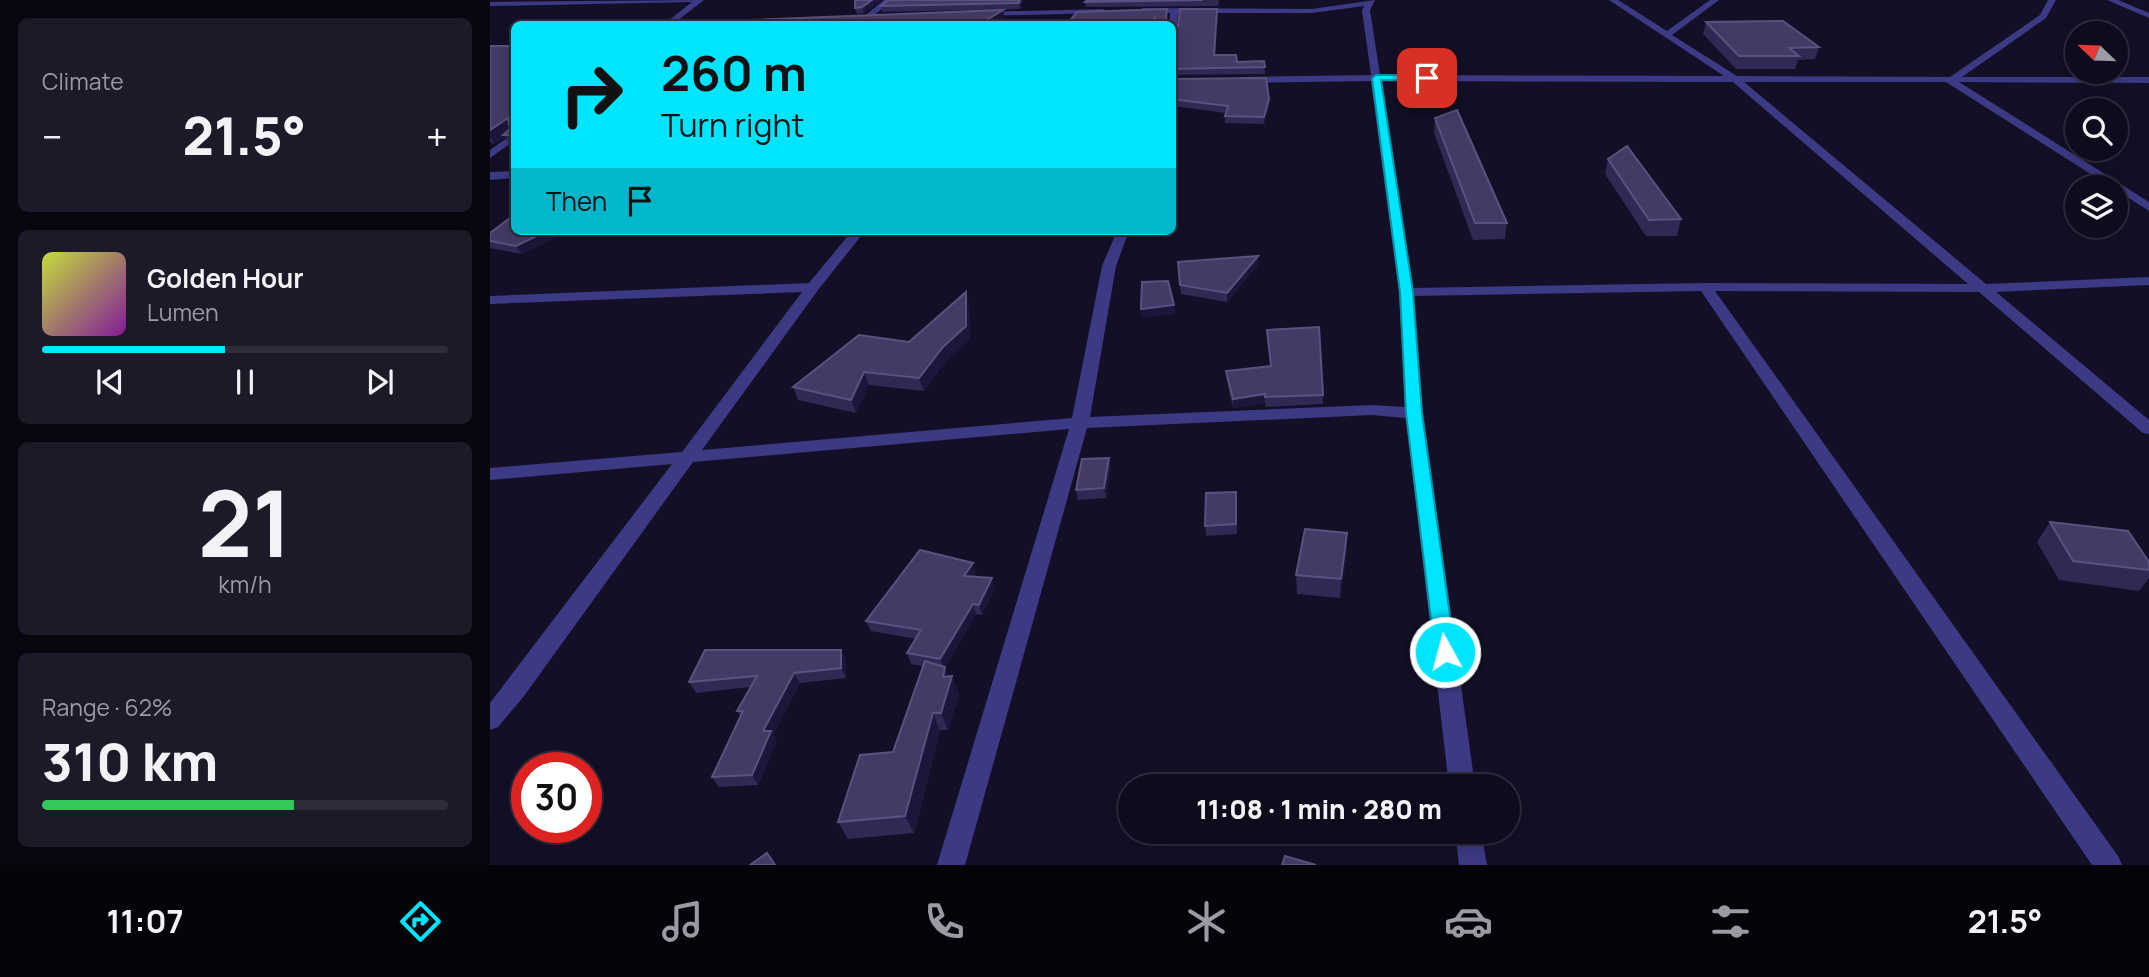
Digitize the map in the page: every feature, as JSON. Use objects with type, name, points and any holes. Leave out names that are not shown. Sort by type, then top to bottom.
[{"type":"street","points":[[490,4],[700,0]]},
{"type":"street","points":[[673,21],[700,0]]},
{"type":"street","points":[[859,21],[867,18],[889,0]]},
{"type":"street","points":[[1020,13],[1031,0]]},
{"type":"street","points":[[1613,0],[1735,79],[2149,429]]},
{"type":"street","points":[[1668,34],[1715,0]]},
{"type":"street","points":[[1950,81],[2043,16],[2052,0]]},
{"type":"street","points":[[2112,0],[2149,16]]},
{"type":"street","points":[[1132,10],[1312,11],[1370,1]]},
{"type":"street","points":[[1370,1],[1366,10],[1406,292],[1414,413],[1460,774]]},
{"type":"street","points":[[1173,21],[1174,10]]},
{"type":"street","points":[[966,15],[1104,11]]},
{"type":"street","points":[[1026,21],[1035,13]]},
{"type":"street","points":[[867,18],[879,18]]},
{"type":"street","points":[[1227,80],[2149,80]]},
{"type":"street","points":[[1950,81],[2149,207]]},
{"type":"street","points":[[490,155],[511,138]]},
{"type":"street","points":[[490,176],[511,175]]},
{"type":"street","points":[[490,720],[690,456],[813,287],[856,235]]},
{"type":"street","points":[[951,865],[1080,423],[1109,266],[1121,235]]},
{"type":"street","points":[[1406,292],[1704,287],[1985,288],[2149,281]]},
{"type":"street","points":[[490,300],[813,287]]},
{"type":"street","points":[[1704,287],[2108,865]]},
{"type":"street","points":[[490,474],[1080,423],[1372,410],[1414,413]]},
{"type":"street","points":[[1470,844],[1473,865]]},
{"type":"building","points":[[855,0],[872,0],[855,8]]},
{"type":"building","points":[[888,0],[1020,0],[1019,3],[881,6]]},
{"type":"building","points":[[1087,0],[1203,0],[1085,2]]},
{"type":"building","points":[[1167,9],[1168,21],[1154,21],[1155,18],[1151,21],[1070,21],[1077,12]]},
{"type":"building","points":[[1180,9],[1217,9],[1214,55],[1236,55],[1237,62],[1264,61],[1265,67],[1176,69]]},
{"type":"building","points":[[1003,10],[985,21],[723,21]]},
{"type":"building","points":[[1783,21],[1819,47],[1789,48],[1799,56],[1739,56],[1706,22]]},
{"type":"building","points":[[490,46],[511,46],[511,135],[503,135],[510,129],[508,118],[490,130]]},
{"type":"building","points":[[1266,78],[1269,99],[1264,117],[1225,116],[1228,106],[1176,100],[1176,79]]},
{"type":"building","points":[[1457,110],[1507,223],[1475,223],[1435,118]]},
{"type":"building","points":[[1627,146],[1681,219],[1649,220],[1608,159]]},
{"type":"building","points":[[511,217],[511,235],[539,235],[516,246],[490,241],[490,233]]},
{"type":"building","points":[[1258,256],[1227,293],[1180,285],[1178,262]]},
{"type":"building","points":[[1168,281],[1174,305],[1141,309],[1142,282]]},
{"type":"building","points":[[966,292],[966,326],[943,347],[919,378],[864,372],[851,400],[793,387],[859,335],[909,342]]},
{"type":"building","points":[[1319,327],[1323,395],[1265,397],[1265,394],[1233,399],[1226,371],[1271,366],[1267,330]]},
{"type":"building","points":[[1109,458],[1104,488],[1076,490],[1082,459]]},
{"type":"building","points":[[1236,492],[1236,524],[1205,526],[1206,493]]},
{"type":"building","points":[[2050,522],[2128,531],[2149,562],[2149,570],[2073,561]]},
{"type":"building","points":[[1305,529],[1347,533],[1341,579],[1296,575]]},
{"type":"building","points":[[920,550],[973,563],[964,576],[992,578],[979,605],[973,604],[940,659],[907,653],[921,630],[866,621]]},
{"type":"building","points":[[705,650],[841,650],[841,668],[794,673],[763,731],[771,731],[752,775],[712,777],[743,711],[737,711],[757,676],[689,682]]},
{"type":"building","points":[[925,661],[945,667],[943,677],[952,676],[941,713],[933,713],[905,816],[838,822],[860,755],[893,752]]},
{"type":"building","points":[[767,853],[775,865],[750,865]]},
{"type":"building","points":[[1285,856],[1316,865],[1282,865]]},
{"type":"route","points":[[1427,78],[1376,78],[1406,292],[1414,413],[1445,652]]}]
